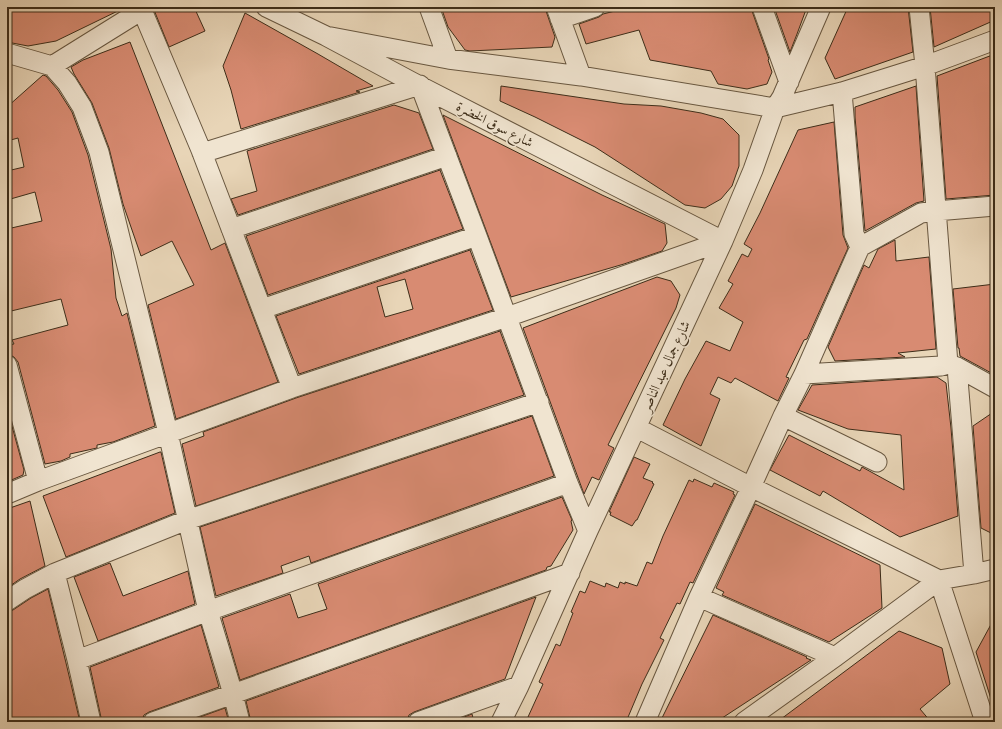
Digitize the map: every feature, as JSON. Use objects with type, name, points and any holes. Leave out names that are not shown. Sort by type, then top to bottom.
[{"type":"street","name":"شارع سوق الخضرة","points":[[266,7],[326,36],[723,242]]},
{"type":"street","points":[[429,7],[448,58]]},
{"type":"street","points":[[581,76],[558,13],[595,7]]},
{"type":"street","points":[[762,7],[789,82]]},
{"type":"street","name":"شارع جمال عبد الناصر","points":[[501,722],[519,686],[588,531],[723,242],[776,108],[789,82],[821,7]]},
{"type":"street","points":[[918,7],[925,66],[936,211],[974,574]]},
{"type":"street","points":[[52,66],[143,8],[202,153],[292,388]]},
{"type":"street","points":[[326,36],[448,58],[581,76],[776,108],[842,92],[925,66],[995,40]]},
{"type":"street","points":[[7,53],[52,66],[67,83],[82,107],[99,152],[168,433],[208,611],[240,722]]},
{"type":"street","points":[[202,153],[420,85],[568,483],[588,531]]},
{"type":"street","points":[[842,92],[854,234],[860,247]]},
{"type":"street","points":[[231,229],[447,156]]},
{"type":"street","points":[[645,722],[699,597],[804,374],[860,247],[921,213],[995,206]]},
{"type":"street","points":[[262,309],[477,236]]},
{"type":"street","points":[[7,494],[38,481],[292,388],[507,317],[723,242]]},
{"type":"street","points":[[7,365],[38,481]]},
{"type":"street","points":[[804,374],[953,366],[995,388]]},
{"type":"street","points":[[7,601],[25,589],[55,573],[187,520],[539,402]]},
{"type":"street","points":[[783,416],[877,462]]},
{"type":"street","points":[[637,428],[939,580],[985,722]]},
{"type":"street","points":[[77,660],[208,611],[568,483]]},
{"type":"street","points":[[744,722],[939,580],[974,574],[995,568]]},
{"type":"street","points":[[55,573],[91,722]]},
{"type":"street","points":[[153,722],[570,573]]},
{"type":"street","points":[[699,597],[835,657]]},
{"type":"street","points":[[418,722],[519,686]]},
{"type":"street","points":[[989,722],[995,720]]},
{"type":"building","points":[[7,7],[126,7],[56,41],[28,46],[7,42]]},
{"type":"building","points":[[155,7],[194,7],[205,31],[169,47],[154,10]]},
{"type":"building","points":[[441,7],[545,7],[555,37],[552,47],[465,50],[448,27]]},
{"type":"building","points":[[619,7],[751,7],[772,72],[767,84],[747,89],[718,84],[711,71],[650,60],[639,30],[586,44],[579,24],[599,17],[603,14],[619,10]]},
{"type":"building","points":[[774,7],[807,7],[790,52]]},
{"type":"building","points":[[848,7],[908,7],[913,52],[835,79],[825,58]]},
{"type":"building","points":[[930,7],[995,7],[995,20],[934,47]]},
{"type":"building","points":[[245,13],[373,86],[356,91],[360,92],[241,129],[223,66]]},
{"type":"building","points":[[130,42],[211,250],[225,243],[278,382],[176,419],[148,305],[194,285],[172,241],[141,256],[123,204],[109,148],[92,103],[71,67],[83,60]]},
{"type":"building","points":[[995,54],[995,195],[946,199],[937,76]]},
{"type":"building","points":[[43,75],[46,76],[58,90],[72,112],[88,155],[111,249],[116,298],[122,316],[127,313],[155,426],[113,442],[97,445],[97,448],[70,454],[70,457],[61,461],[45,464],[18,362],[14,357],[7,354],[7,345],[14,344],[12,340],[68,325],[61,299],[7,312],[7,229],[42,221],[35,192],[7,200],[7,171],[24,167],[18,138],[7,141],[7,107]]},
{"type":"building","points":[[501,86],[624,104],[661,106],[701,113],[723,119],[739,135],[739,166],[732,186],[721,199],[705,208],[685,205],[595,147],[500,101]]},
{"type":"building","points":[[916,86],[924,201],[916,203],[865,231],[855,107]]},
{"type":"building","points":[[394,105],[419,113],[433,149],[238,215],[231,199],[257,191],[247,151]]},
{"type":"building","points":[[443,115],[602,195],[665,224],[667,243],[662,251],[624,264],[511,297]]},
{"type":"building","points":[[834,122],[843,235],[848,248],[807,339],[804,340],[786,377],[789,378],[778,401],[735,378],[731,383],[718,377],[710,394],[720,399],[701,446],[663,425],[685,379],[706,341],[730,351],[743,322],[719,308],[733,284],[728,281],[742,254],[748,257],[752,249],[744,244],[798,130]]},
{"type":"building","points":[[440,170],[463,229],[268,295],[246,236]]},
{"type":"building","points":[[895,240],[896,261],[929,257],[936,349],[898,353],[905,357],[835,361],[828,347],[864,265],[869,268],[878,249]]},
{"type":"building","points":[[470,250],[493,310],[299,374],[276,316]],"holes":[[[405,279],[413,309],[385,317],[377,287]]]},
{"type":"building","points":[[657,277],[671,281],[680,295],[676,308],[608,445],[614,448],[599,480],[592,477],[584,494],[523,328]]},
{"type":"building","points":[[995,284],[995,375],[960,356],[953,289]]},
{"type":"building","points":[[500,331],[524,395],[196,506],[182,444],[204,436],[203,432],[296,398]]},
{"type":"building","points":[[937,377],[946,383],[958,516],[900,537],[823,491],[820,496],[770,470],[789,435],[860,471],[862,467],[904,490],[901,435],[848,429],[798,410],[812,385]]},
{"type":"building","points":[[7,408],[24,470],[23,475],[7,482]]},
{"type":"building","points":[[995,411],[995,535],[981,528],[973,426]]},
{"type":"building","points":[[532,416],[554,476],[311,563],[309,556],[281,566],[283,573],[216,596],[200,527]]},
{"type":"building","points":[[160,452],[175,513],[66,557],[43,496]]},
{"type":"building","points":[[634,457],[650,464],[643,478],[653,482],[652,483],[654,484],[637,520],[632,526],[610,515],[611,512],[609,512]]},
{"type":"building","points":[[694,479],[712,487],[714,483],[734,492],[733,494],[735,495],[693,583],[690,582],[680,604],[677,603],[660,638],[664,640],[642,684],[626,722],[540,722],[528,717],[543,684],[539,682],[556,644],[560,646],[573,613],[571,612],[580,591],[585,593],[590,581],[605,587],[606,583],[618,588],[620,582],[637,586],[647,562],[652,564],[663,536],[689,480],[693,482]]},
{"type":"building","points":[[562,497],[572,520],[573,530],[551,566],[547,567],[546,570],[240,680],[222,618],[290,594],[298,618],[327,609],[318,584]]},
{"type":"building","points":[[30,501],[45,566],[20,579],[7,588],[7,509]]},
{"type":"building","points":[[755,504],[880,565],[882,608],[829,642],[722,595],[724,592],[716,588]]},
{"type":"building","points":[[110,563],[123,596],[188,571],[195,604],[98,641],[74,577]]},
{"type":"building","points":[[48,589],[80,722],[7,722],[7,612]]},
{"type":"building","points":[[536,597],[505,679],[414,712],[409,715],[407,722],[251,722],[246,701]]},
{"type":"building","points":[[713,615],[811,660],[716,722],[660,722]]},
{"type":"building","points":[[995,617],[995,702],[992,702],[976,652]]},
{"type":"building","points":[[201,625],[219,687],[149,712],[144,715],[142,722],[102,722],[90,667]]},
{"type":"building","points":[[899,631],[942,648],[950,684],[920,709],[931,722],[777,722]]},
{"type":"building","points":[[225,708],[229,722],[186,722]]},
{"type":"building","points":[[472,714],[474,722],[451,722]]}]
